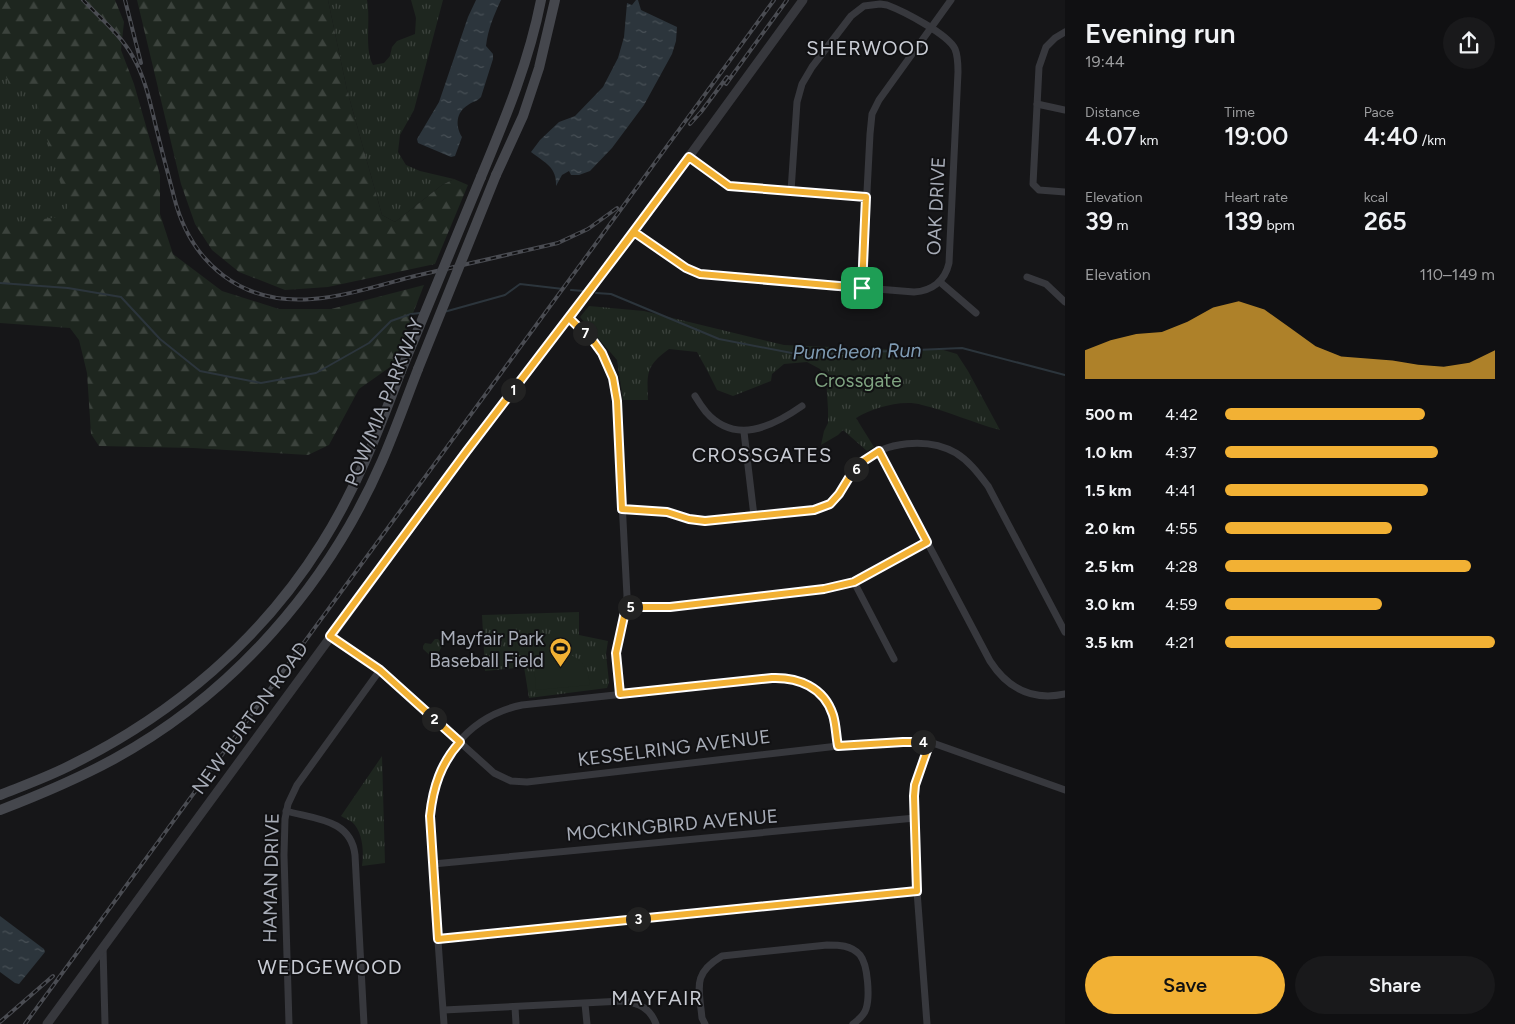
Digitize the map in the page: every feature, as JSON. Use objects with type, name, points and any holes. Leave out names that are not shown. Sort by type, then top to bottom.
[{"type":"main road","name":"POW/MIA PARKWAY","points":[[0,795],[72,765],[132,732],[183,697],[232,653],[277,604],[301,574],[322,542],[358,476],[518,86],[528,55],[541,0]]},
{"type":"main road","name":"POW/MIA PARKWAY","points":[[0,810],[74,780],[141,744],[178,718],[213,691],[264,643],[326,564],[347,529],[382,461],[496,175],[523,116],[540,68],[555,0]]},
{"type":"street","name":"NEW BURTON ROAD","points":[[47,1024],[330,636],[466,452],[634,232],[803,0]]},
{"type":"street","points":[[862,288],[870,134],[875,107],[950,0]]},
{"type":"street","name":"OAK DRIVE","points":[[634,232],[686,268],[700,274],[914,292],[930,289],[940,282],[945,275],[949,263],[958,72],[958,60],[951,44],[931,28],[887,5],[864,6],[851,16],[807,75],[800,92],[797,102],[791,191]]},
{"type":"street","points":[[1065,32],[1050,43],[1039,67],[1033,184],[1039,190],[1065,192]]},
{"type":"street","points":[[1037,104],[1065,110]]},
{"type":"street","points":[[689,157],[729,186],[866,197]]},
{"type":"street","points":[[1027,277],[1046,284],[1065,302]]},
{"type":"street","points":[[940,282],[976,313]]},
{"type":"street","points":[[569,318],[594,342],[606,361],[613,378],[617,401],[627,596],[616,653],[620,694]]},
{"type":"street","points":[[695,396],[706,412],[722,425],[744,432],[774,423],[802,406]]},
{"type":"street","points":[[744,432],[754,516]]},
{"type":"street","points":[[622,509],[667,512],[689,519],[705,521],[814,510],[830,504],[862,462],[879,451],[898,444],[932,444],[942,446],[956,453],[973,466],[988,486],[1065,632]]},
{"type":"street","points":[[879,451],[999,676],[1013,686],[1034,695],[1065,694]]},
{"type":"street","points":[[626,607],[670,607],[824,589],[854,582],[927,542]]},
{"type":"street","points":[[854,582],[894,659]]},
{"type":"street","name":"KESSELRING AVENUE","points":[[330,636],[380,670],[498,776],[517,782],[838,746],[930,742],[1065,790]]},
{"type":"street","name":"HAMAN DRIVE","points":[[289,1024],[284,856],[286,811],[297,785],[380,670]]},
{"type":"street","points":[[444,1024],[430,816],[431,800],[438,776],[449,754],[475,725],[509,708],[620,694],[772,678],[792,678],[807,684],[825,700],[833,715],[838,746]]},
{"type":"street","points":[[927,1024],[917,891],[915,785],[930,742]]},
{"type":"street","points":[[286,811],[332,823],[347,833],[352,840],[355,855],[364,1024]]},
{"type":"street","name":"MOCKINGBIRD AVENUE","points":[[433,864],[915,818]]},
{"type":"street","points":[[438,939],[917,891]]},
{"type":"street","points":[[704,1024],[699,981],[704,970],[711,962],[722,956],[842,944],[852,948],[861,956],[867,970],[866,1009],[860,1019],[853,1024]]},
{"type":"street","points":[[102,948],[105,1024]]},
{"type":"street","points":[[444,1010],[632,1002],[648,1010],[656,1024]]},
{"type":"street","points":[[585,1004],[587,1024]]},
{"type":"street","points":[[515,1007],[516,1024]]},
{"type":"green space","points":[[0,0],[5,0],[91,254],[0,255]]},
{"type":"green space","points":[[0,0],[115,0],[124,22],[121,50],[134,84],[160,175],[160,214],[173,254],[222,291],[279,309],[331,309],[424,285],[393,365],[359,389],[329,445],[308,455],[193,448],[99,446],[91,434],[87,373],[79,340],[70,328],[0,323],[0,224],[60,217],[68,208],[32,89],[9,84],[0,62]]},
{"type":"green space","points":[[137,0],[328,0],[347,90],[382,215],[395,222],[442,185],[454,179],[468,185],[435,264],[328,287],[285,290],[239,272],[212,250],[195,224],[181,184]]},
{"type":"green space","points":[[328,0],[367,0],[368,42],[373,65],[384,63],[390,56],[392,47],[397,41],[415,34],[416,18],[411,0],[443,0],[414,110],[400,135],[398,152],[406,165],[420,171],[454,179],[442,185],[395,222],[382,215],[347,90]]},
{"type":"green space","name":"Crossgate","points":[[589,306],[644,311],[784,345],[901,350],[940,349],[957,354],[1000,430],[932,408],[914,403],[906,403],[879,408],[856,418],[874,447],[867,451],[843,430],[821,445],[828,423],[828,409],[826,378],[820,369],[807,362],[784,364],[772,374],[771,381],[733,396],[717,390],[697,352],[669,349],[652,365],[648,376],[648,400],[623,400],[617,360],[580,317]]},
{"type":"green space","points":[[579,612],[579,635],[608,641],[606,654],[609,682],[607,688],[529,698],[524,667],[485,671],[482,615]]},
{"type":"green space","points":[[542,635],[542,650],[516,652],[515,636]]},
{"type":"green space","points":[[435,639],[438,639],[443,644],[438,660],[435,660],[423,649],[425,643],[431,644]]},
{"type":"green space","name":"Mayfair Park Baseball Field","points":[[548,651],[571,655],[582,663],[586,669],[590,685],[536,690],[533,652]]},
{"type":"green space","points":[[382,756],[385,863],[362,866],[363,849],[361,837],[356,826],[341,816]]},
{"type":"water","points":[[476,0],[501,0],[488,34],[486,46],[493,54],[493,59],[481,97],[464,108],[459,115],[458,128],[462,137],[455,156],[451,157],[418,143],[417,139],[439,102],[468,17]]},
{"type":"water","points":[[638,0],[641,10],[677,27],[676,41],[672,54],[644,105],[612,148],[590,171],[579,175],[571,175],[569,171],[562,175],[556,186],[552,170],[531,152],[540,140],[559,122],[575,116],[603,87],[618,58],[624,37],[627,3],[632,5]]},
{"type":"water","points":[[0,916],[44,949],[45,952],[19,984],[0,972]]},
{"type":"waterway","name":"Puncheon Run","points":[[0,283],[68,288],[121,297],[160,339],[200,371],[261,383],[316,373],[369,343],[391,321],[420,313]]},
{"type":"waterway","name":"Puncheon Run","points":[[444,312],[505,295],[520,284],[563,289]]},
{"type":"waterway","name":"Puncheon Run","points":[[571,290],[584,291]]},
{"type":"waterway","name":"Puncheon Run","points":[[596,293],[611,294],[719,339],[802,355],[962,348],[1065,375]]},
{"type":"railway","points":[[83,0],[123,41],[138,66],[148,95],[174,197],[182,221],[193,242],[207,260],[223,275],[242,287],[263,295],[287,299],[324,298],[350,293],[558,243],[588,229],[617,208]]},
{"type":"railway","points":[[125,0],[141,63]]},
{"type":"railway","points":[[25,1024],[774,0]]},
{"type":"railway","points":[[726,84],[787,0]]},
{"type":"railway","points":[[690,124],[727,77]]},
{"type":"railway","points":[[0,1022],[53,976]]},
{"type":"place","name":"Mayfair Park Baseball Field","points":[[560,668]]},
{"type":"district","name":"SHERWOOD","points":[[868,48]]},
{"type":"district","name":"CROSSGATES","points":[[762,455]]},
{"type":"district","name":"WEDGEWOOD","points":[[330,967]]},
{"type":"district","name":"MAYFAIR","points":[[657,998]]},
{"type":"route","points":[[862,288],[695,273],[634,232],[504,401],[330,636],[380,670],[460,742],[449,754],[438,776],[431,800],[430,816],[438,939],[917,891],[914,796],[915,785],[930,742],[838,746],[833,715],[825,700],[807,684],[792,678],[772,678],[620,694],[616,668],[616,648],[626,607],[670,607],[824,589],[854,582],[927,542],[879,451],[862,462],[830,504],[814,510],[705,521],[689,519],[667,512],[622,509],[616,388],[611,370],[602,353],[594,342],[569,318],[602,275],[634,232],[689,157],[729,186],[866,197],[862,288]]}]
